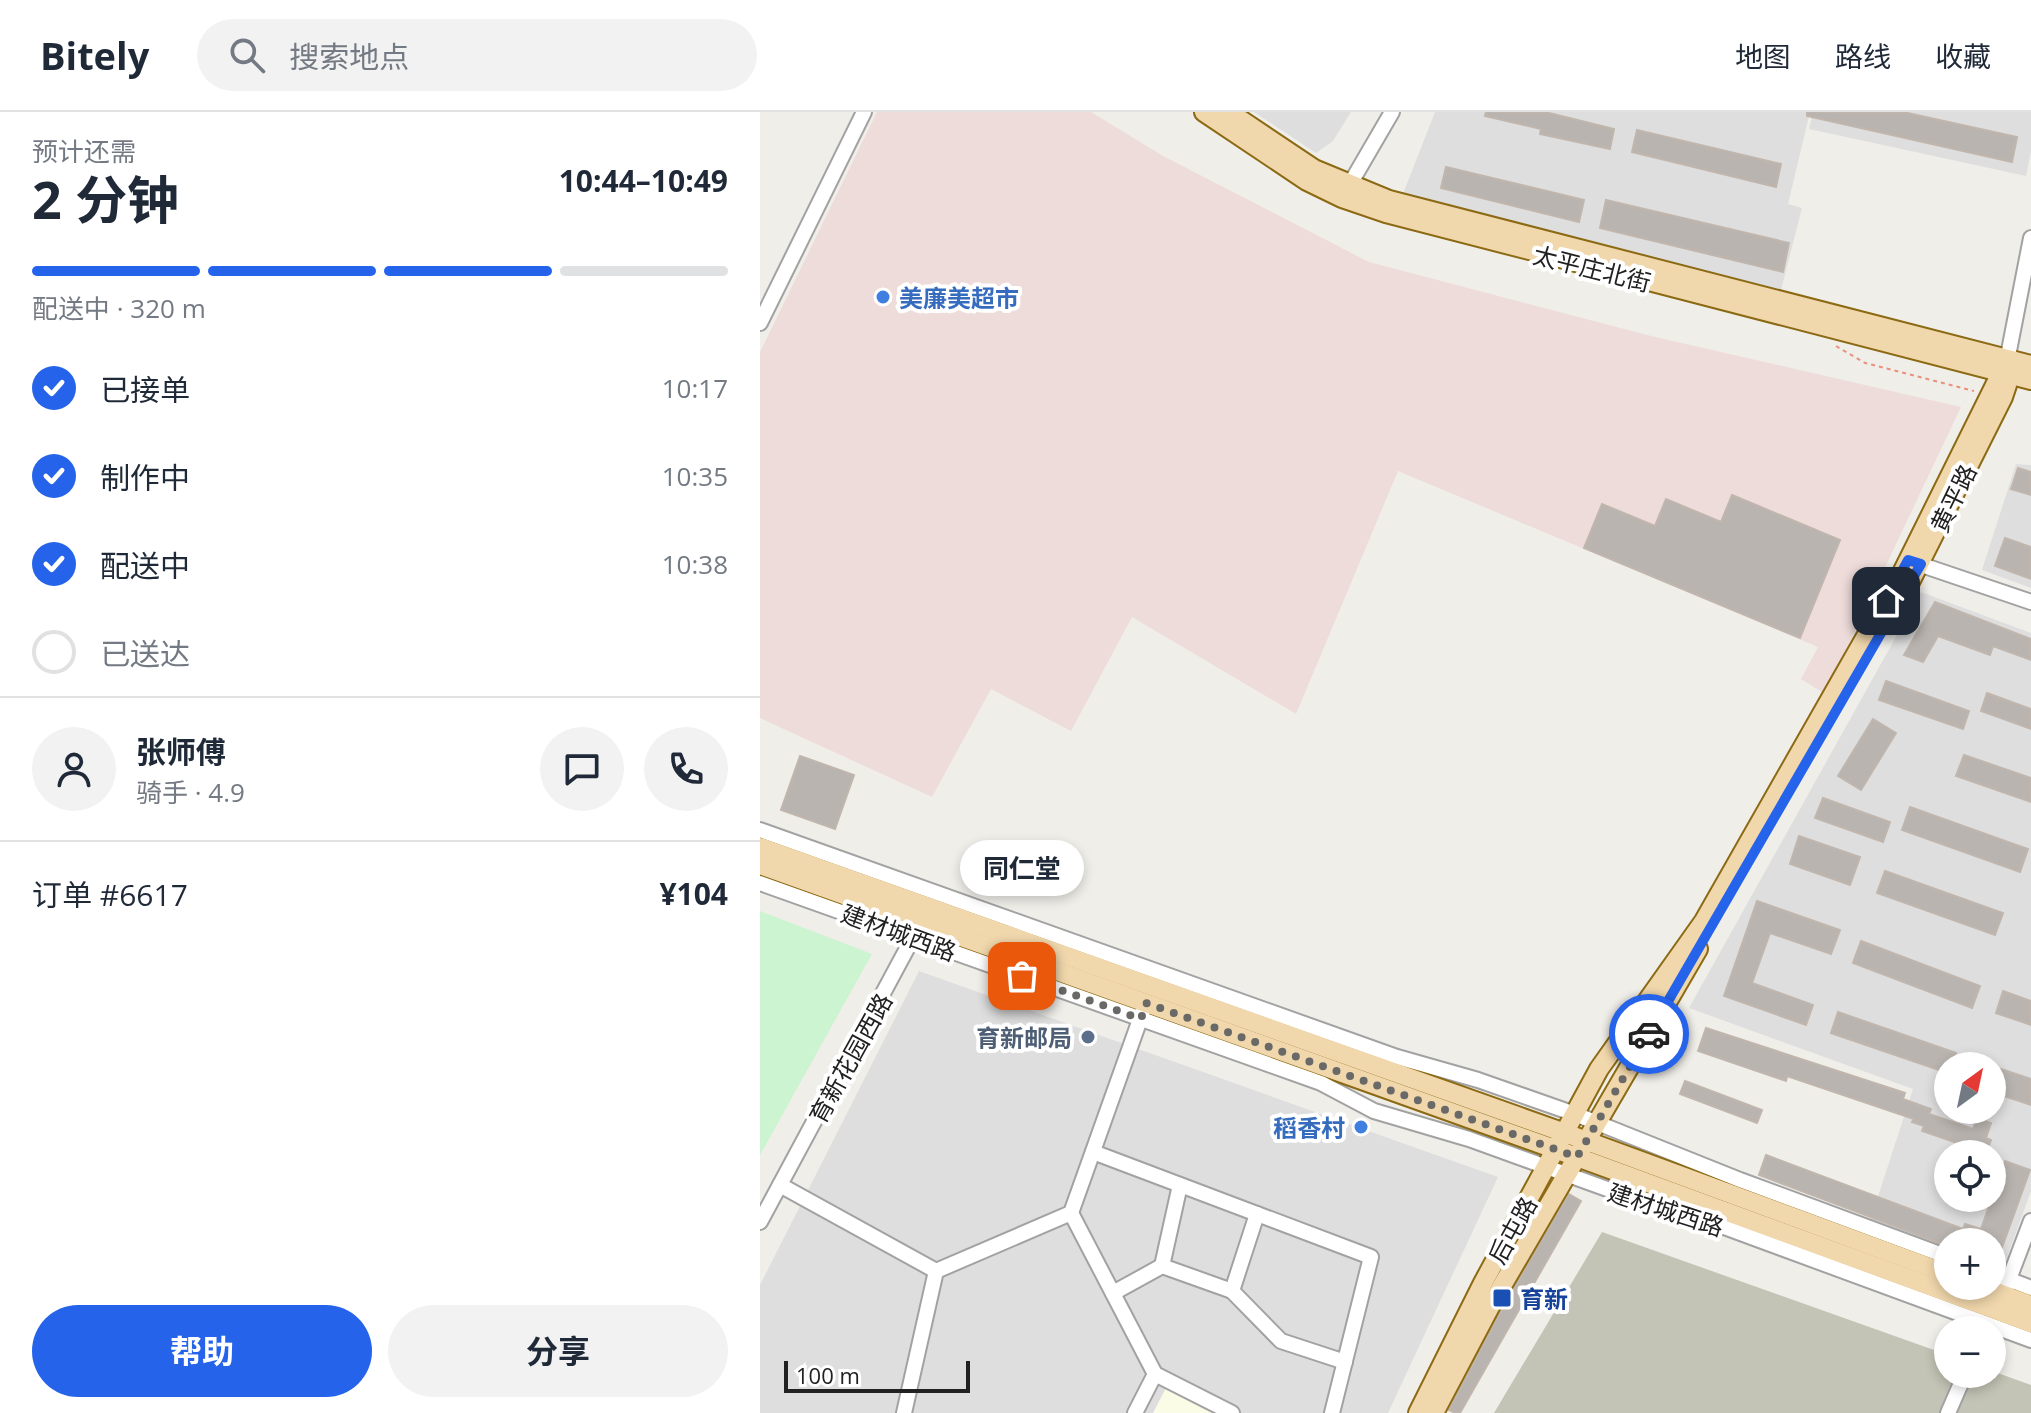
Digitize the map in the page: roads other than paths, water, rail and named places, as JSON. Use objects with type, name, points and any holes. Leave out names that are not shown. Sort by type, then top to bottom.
[{"type":"main road","name":"太平庄北街","points":[[1204,112],[1307,181],[1346,192],[1437,228],[2005,370]]},
{"type":"main road","name":"太平庄北街","points":[[1229,112],[1346,192]]},
{"type":"main road","points":[[2005,370],[2031,365]]},
{"type":"main road","points":[[2005,370],[2031,380]]},
{"type":"main road","name":"黄平路","points":[[1582,1149],[1914,562],[2005,370]]},
{"type":"main road","name":"黄平路","points":[[1565,1133],[1613,1048],[1704,921],[1914,562]]},
{"type":"main road","name":"建材城西路","points":[[760,847],[923,914],[1143,1011],[1556,1150],[1582,1149],[1934,1269]]},
{"type":"main road","name":"建材城西路","points":[[760,865],[923,914],[1565,1133],[1582,1149],[2031,1323]]},
{"type":"main road","name":"后屯路","points":[[1418,1413],[1565,1133]]},
{"type":"main road","name":"后屯路","points":[[1434,1413],[1492,1303],[1582,1149]]},
{"type":"main road","points":[[2006,1287],[2031,1305]]},
{"type":"street","points":[[1346,192],[1392,112]]},
{"type":"street","points":[[760,323],[860,114]]},
{"type":"street","points":[[2005,370],[2031,238]]},
{"type":"street","points":[[1914,562],[2031,602]]},
{"type":"street","name":"建材城西路","points":[[760,830],[923,914]]},
{"type":"street","name":"建材城西路","points":[[760,883],[923,914],[1478,1080],[1934,1252]]},
{"type":"street","name":"育新花园西路","points":[[760,1222],[923,914]]},
{"type":"street","points":[[936,1271],[1071,1213],[1143,1011]]},
{"type":"street","name":"建材城西路","points":[[1143,1011],[1321,1083],[1374,1111],[1469,1139],[1690,1219],[1716,1224],[1957,1316]]},
{"type":"street","points":[[1093,1152],[1371,1257],[1332,1413]]},
{"type":"street","points":[[780,1185],[936,1271]]},
{"type":"street","points":[[1162,1266],[1180,1185]]},
{"type":"street","points":[[1071,1213],[1155,1374],[1232,1413]]},
{"type":"street","points":[[1232,1291],[1257,1214]]},
{"type":"street","points":[[2031,1221],[2006,1287],[2031,1288]]},
{"type":"street","points":[[1113,1293],[1162,1266],[1232,1291],[1281,1341],[1345,1362]]},
{"type":"street","points":[[904,1413],[936,1271]]},
{"type":"street","name":"建材城西路","points":[[2006,1333],[2031,1340]]},
{"type":"street","points":[[1135,1413],[1155,1374]]},
{"type":"street","points":[[1948,1413],[1959,1388]]},
{"type":"place","name":"美廉美超市","points":[[883,297]]},
{"type":"place","name":"同仁堂","points":[[1022,976]]},
{"type":"place","name":"育新邮局","points":[[1088,1037]]},
{"type":"place","name":"稻香村","points":[[1361,1127]]},
{"type":"place","name":"育新","points":[[1502,1298]]}]
